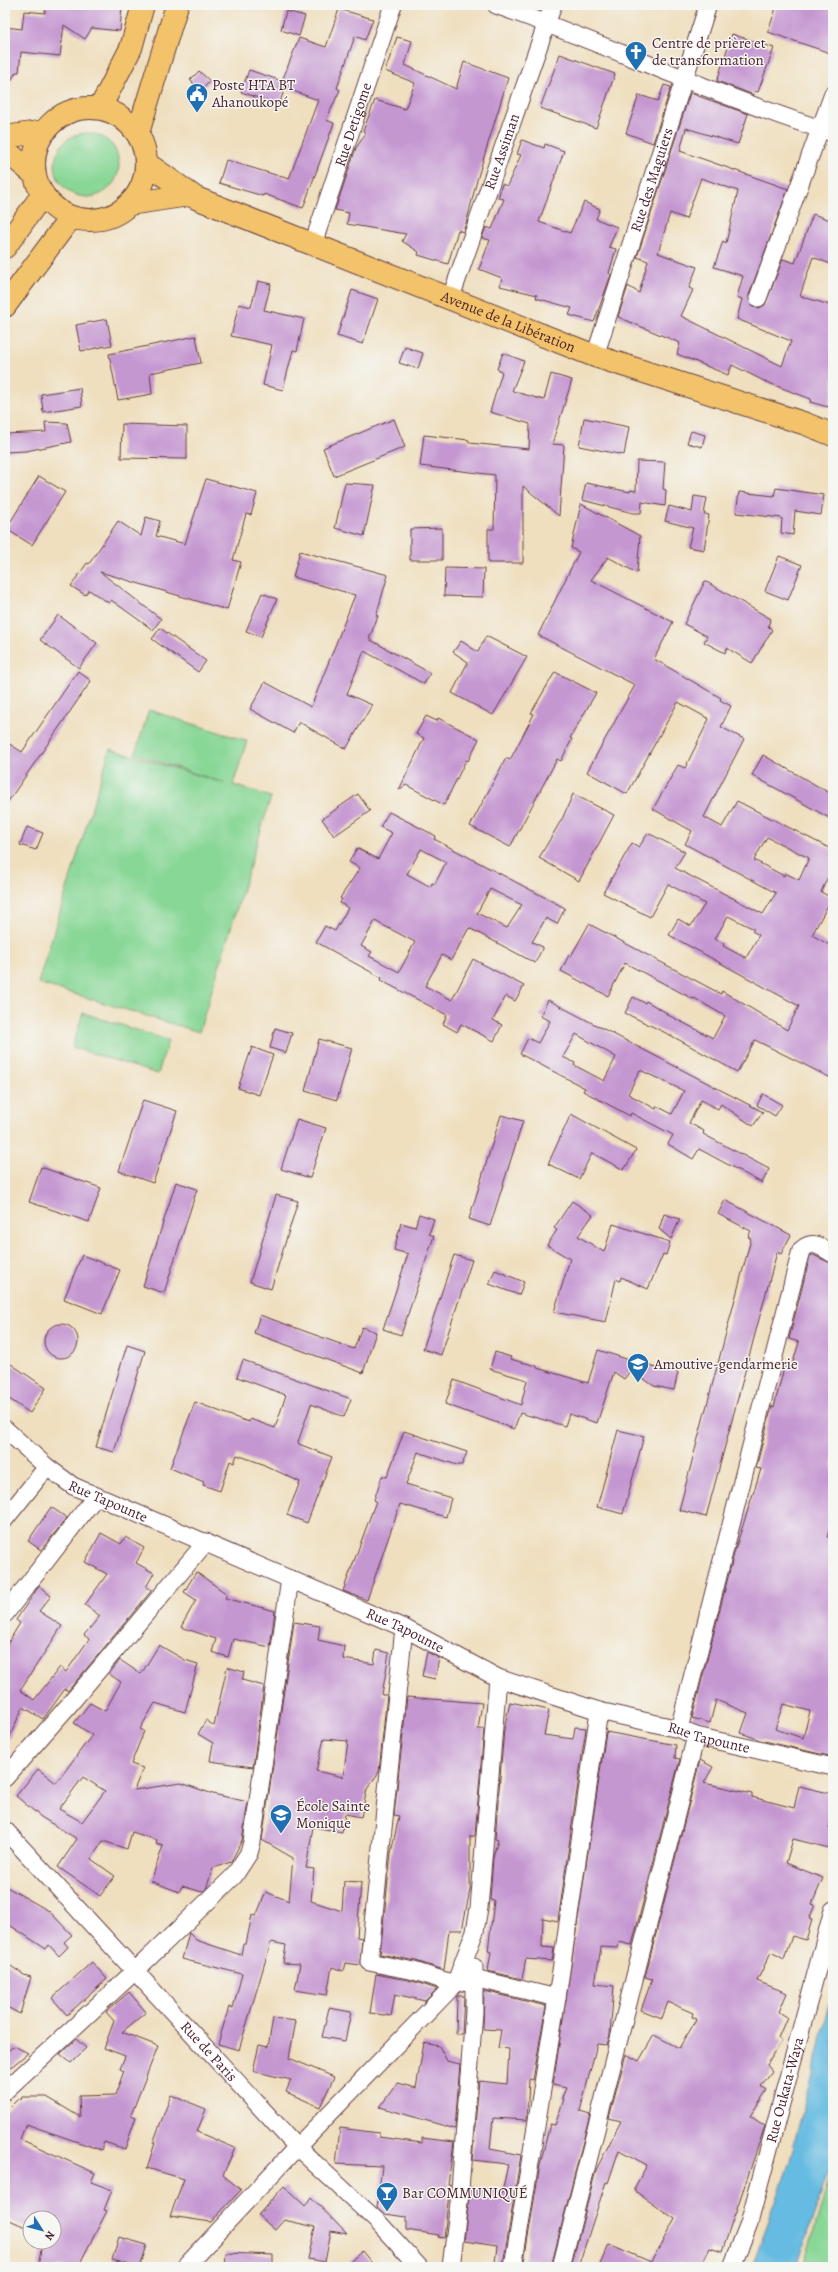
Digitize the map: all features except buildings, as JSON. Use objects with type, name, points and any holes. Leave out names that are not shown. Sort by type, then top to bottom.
[{"type":"main road","points":[[100,108],[131,48],[143,5]]},
{"type":"main road","points":[[138,133],[177,5]]},
{"type":"main road","points":[[5,150],[39,184],[55,208],[71,217],[86,220],[102,219],[117,213],[129,204],[138,192],[145,178],[146,163],[144,148],[138,133],[128,122],[115,113],[100,108],[76,109],[65,113],[55,120],[45,131],[36,152],[39,184],[5,246]]},
{"type":"main road","points":[[5,137],[45,131]]},
{"type":"main road","points":[[146,163],[189,195]]},
{"type":"main road","points":[[129,204],[189,195]]},
{"type":"main road","name":"Avenue de la Libération","points":[[189,195],[451,297],[595,356],[806,424],[833,435]]},
{"type":"main road","points":[[5,306],[71,217]]},
{"type":"street","name":"Rue Detigome","points":[[313,244],[393,5]]},
{"type":"street","points":[[496,5],[547,23],[684,79],[826,131]]},
{"type":"street","name":"Rue Assiman","points":[[451,297],[553,5]]},
{"type":"street","name":"Rue des Maguiers","points":[[595,356],[708,5]]},
{"type":"street","points":[[758,298],[826,131],[833,94]]},
{"type":"street","points":[[679,1729],[801,1250],[807,1245],[814,1244],[833,1254]]},
{"type":"street","name":"Rue Tapounte","points":[[5,1429],[47,1468],[73,1486],[404,1628],[498,1678],[599,1711],[679,1729],[696,1736],[833,1767]]},
{"type":"street","points":[[5,1519],[47,1468]]},
{"type":"street","points":[[5,1614],[96,1496]]},
{"type":"street","points":[[5,1778],[70,1705],[206,1542]]},
{"type":"street","points":[[5,2091],[135,1971],[234,1876],[249,1853],[290,1579]]},
{"type":"street","points":[[404,1628],[369,1962],[414,1971],[455,1984],[474,1978],[557,1998]]},
{"type":"street","points":[[451,2267],[459,2202],[474,1978],[475,1931],[479,1908],[498,1678]]},
{"type":"street","points":[[513,2267],[557,1998],[599,1711]]},
{"type":"street","points":[[561,2267],[696,1736]]},
{"type":"street","name":"Rue de Paris","points":[[5,1830],[296,2147],[377,2221],[419,2267]]},
{"type":"street","name":"Rue Oukata-Waya","points":[[732,2267],[749,2223],[833,1910]]},
{"type":"street","points":[[185,2267],[296,2147],[455,1984],[475,1931]]},
{"type":"green space","points":[[81,133],[93,133],[110,142],[117,153],[119,165],[117,177],[110,188],[93,197],[81,197],[69,192],[60,183],[55,171],[55,159],[60,147],[69,138]]},
{"type":"green space","points":[[149,710],[247,741],[233,785],[271,797],[199,1032],[38,983],[110,749],[224,783],[135,754]]},
{"type":"green space","points":[[83,1013],[168,1040],[158,1074],[72,1047]]},
{"type":"green space","points":[[833,2167],[833,2267],[803,2267]]},
{"type":"water","points":[[833,1992],[833,2158],[797,2267],[752,2267],[789,2164]]},
{"type":"place","name":"Centre de prière et de transformation","points":[[636,72]]},
{"type":"place","name":"Poste HTA BT Ahanoukopé","points":[[197,114]]},
{"type":"place","name":"Amoutive-gendarmerie","points":[[638,1384]]},
{"type":"place","name":"École Sainte Monique","points":[[281,1834]]},
{"type":"place","name":"Bar COMMUNIQUÉ","points":[[387,2212]]}]
